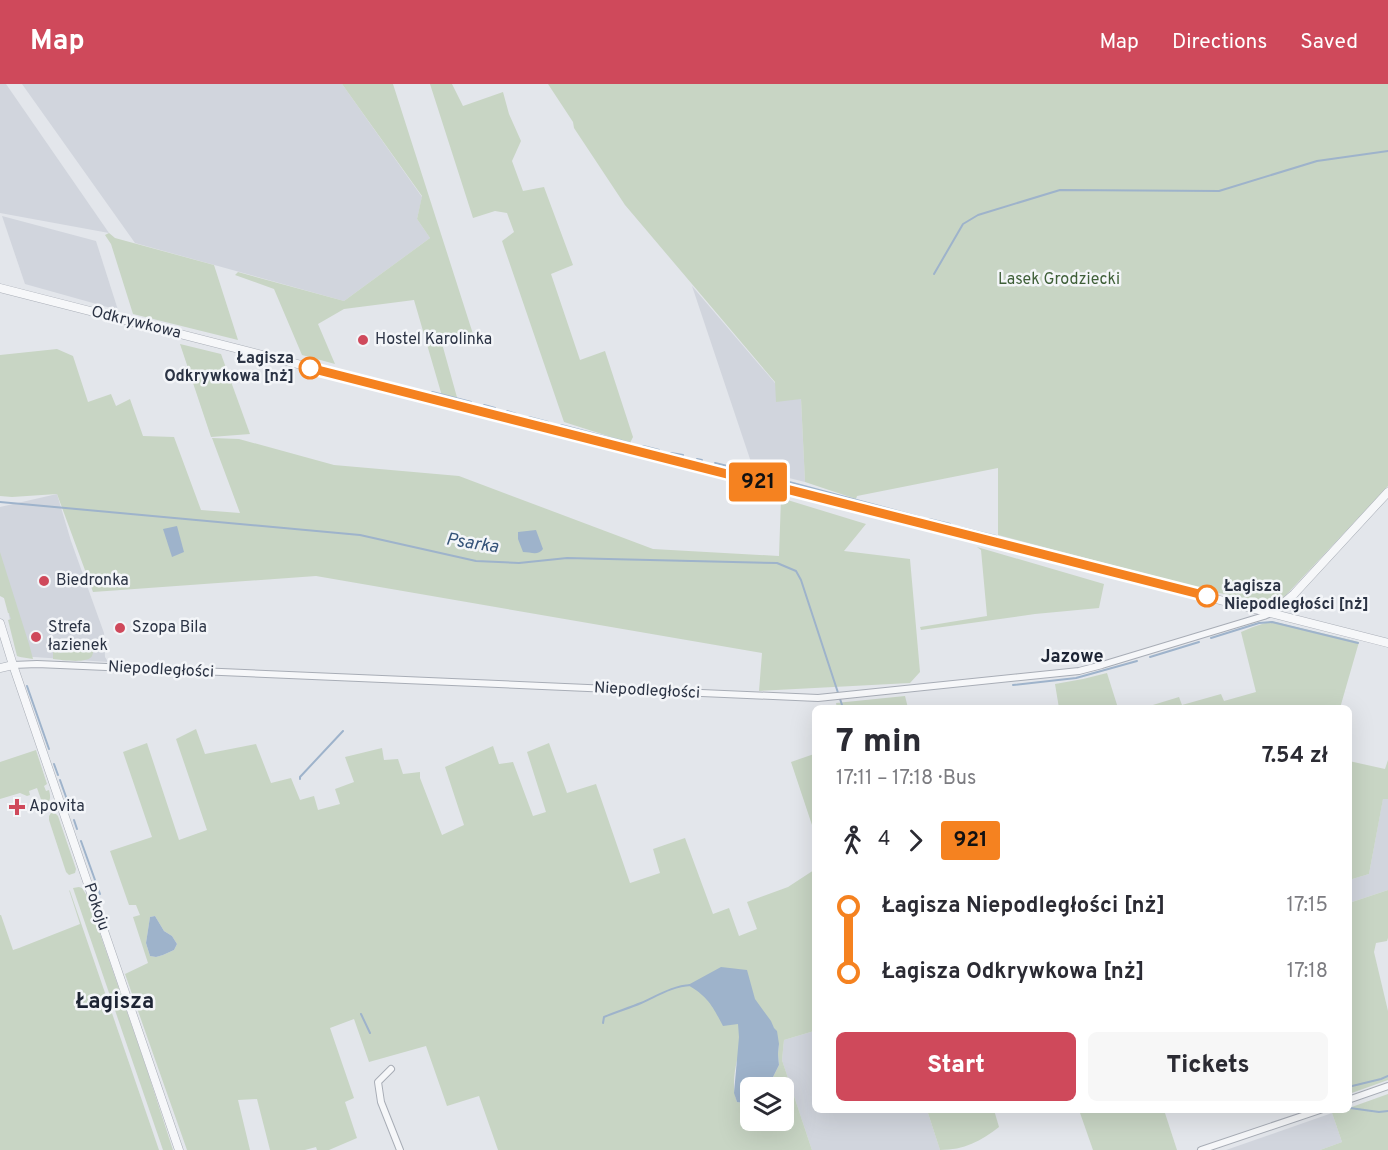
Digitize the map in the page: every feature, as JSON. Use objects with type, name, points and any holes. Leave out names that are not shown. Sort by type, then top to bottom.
[{"type":"street","name":"Odkrywkowa","points":[[0,288],[1388,643]]},
{"type":"street","points":[[1271,613],[1294,594],[1388,492]]},
{"type":"street","name":"Niepodległości","points":[[13,665],[37,664],[818,699],[1079,671],[1102,666],[1271,613]]},
{"type":"street","name":"Pokoju","points":[[0,623],[179,1150]]},
{"type":"street","points":[[0,668],[13,665]]},
{"type":"street","points":[[392,1070],[378,1082],[381,1102],[400,1150]]},
{"type":"street","points":[[1352,1100],[1388,1086]]},
{"type":"street","points":[[1201,1150],[1311,1113]]},
{"type":"shaded area","points":[[0,84],[6,84],[109,233],[0,213]]},
{"type":"shaded area","points":[[22,84],[342,84],[422,197],[417,219],[430,238],[344,301],[135,243]]},
{"type":"shaded area","points":[[2,216],[96,241],[118,310],[25,284]]},
{"type":"shaded area","points":[[692,286],[775,383],[801,399],[805,482],[781,476],[781,479],[754,471]]},
{"type":"shaded area","points":[[57,494],[104,633],[105,657],[108,662],[19,656],[15,646],[6,600],[0,594],[0,507]]},
{"type":"shaded area","points":[[1383,798],[1388,799],[1388,890],[1352,902],[1352,879],[1369,874]]},
{"type":"shaded area","points":[[812,1032],[812,1113],[928,1113],[940,1150],[812,1150],[794,1096],[794,1077],[788,1077],[782,1060],[784,1040]]},
{"type":"shaded area","points":[[1332,1113],[1342,1142],[1320,1150],[1226,1150]]},
{"type":"green space","points":[[342,84],[393,84],[473,334],[441,340],[458,401],[442,396],[414,300],[344,309],[318,324],[335,364],[302,355],[274,289],[235,275],[238,272],[344,301],[430,238],[417,219],[422,196]]},
{"type":"green space","points":[[430,84],[452,84],[463,106],[503,92],[509,114],[521,141],[512,161],[523,191],[544,187],[573,265],[551,274],[580,360],[605,351],[633,437],[630,443],[564,422],[502,241],[514,232],[507,213],[495,211],[473,218]]},
{"type":"green space","name":"Lasek Grodziecki","points":[[548,84],[1388,84],[1388,486],[1287,594],[1271,606],[998,535],[998,468],[857,496],[856,499],[805,482],[801,399],[776,402],[775,382],[625,205]]},
{"type":"green space","points":[[109,233],[115,238],[214,265],[238,340],[133,314],[111,244],[105,235]]},
{"type":"green space","points":[[180,344],[221,354],[250,434],[211,437]]},
{"type":"green space","points":[[57,349],[73,356],[88,402],[111,394],[116,406],[130,399],[143,436],[174,437],[201,510],[240,513],[212,438],[239,439],[334,465],[459,476],[653,549],[779,556],[781,498],[866,524],[844,551],[910,559],[920,672],[910,683],[759,691],[762,653],[316,576],[93,592],[57,494],[0,496],[0,355]]},
{"type":"green space","points":[[977,547],[1104,584],[1099,608],[1035,614],[921,630],[920,627],[987,616],[981,550]]},
{"type":"green space","points":[[0,552],[33,659],[17,656],[8,620],[11,619],[4,598],[0,596]]},
{"type":"green space","points":[[1271,621],[1359,642],[1341,705],[1182,705],[1221,694],[1224,701],[1256,692],[1241,632]]},
{"type":"green space","points":[[92,639],[94,641],[94,651],[90,658],[74,661],[53,659],[53,648],[58,648],[60,653],[93,643]]},
{"type":"green space","points":[[1107,673],[1117,705],[1058,705],[1055,684]]},
{"type":"green space","points":[[905,696],[907,705],[836,705],[836,703]]},
{"type":"green space","points":[[1179,697],[1182,705],[1153,705]]},
{"type":"green space","points":[[196,729],[205,754],[256,744],[271,783],[291,778],[300,800],[314,796],[318,810],[340,804],[335,789],[354,782],[345,757],[382,748],[384,760],[398,759],[403,774],[420,772],[420,778],[442,835],[464,825],[445,767],[493,746],[499,764],[513,762],[533,816],[546,812],[527,752],[549,743],[567,793],[596,784],[630,883],[660,873],[653,849],[685,838],[713,914],[729,908],[739,936],[757,929],[747,902],[788,887],[812,871],[812,1032],[784,1040],[782,1060],[788,1077],[773,1077],[779,1065],[779,1044],[737,1060],[734,1092],[737,1102],[740,1102],[740,1131],[794,1131],[794,1096],[812,1150],[498,1150],[479,1096],[447,1106],[426,1046],[369,1062],[354,1019],[330,1028],[354,1098],[345,1102],[357,1138],[329,1150],[317,1150],[316,1147],[305,1150],[270,1150],[257,1099],[238,1100],[250,1150],[187,1150],[125,974],[148,963],[133,917],[140,915],[136,905],[129,905],[110,851],[152,837],[123,752],[147,743],[179,840],[207,830],[176,739]],"holes":[[[155,916],[164,931],[172,936],[177,944],[174,950],[156,957],[150,956],[146,943],[150,917]]]},
{"type":"green space","points":[[36,750],[47,784],[44,786],[46,791],[49,790],[49,801],[43,805],[37,788],[29,791],[30,795],[27,796],[20,793],[0,799],[0,762]]},
{"type":"green space","points":[[812,755],[812,825],[791,762]]},
{"type":"green space","points":[[1388,760],[1388,799],[1383,799],[1369,874],[1352,879],[1352,762],[1385,769]]},
{"type":"green space","points":[[51,813],[58,816],[76,869],[75,873],[69,875],[66,872],[49,820]]},
{"type":"green space","points":[[79,887],[87,896],[173,1150],[163,1150],[73,888]]},
{"type":"green space","points":[[69,890],[159,1150],[0,1150],[0,915],[13,950],[19,948],[80,924]]},
{"type":"green space","points":[[1388,890],[1388,938],[1387,941],[1376,943],[1374,952],[1388,1011],[1388,1080],[1352,1093],[1352,902]]},
{"type":"green space","points":[[1388,1094],[1388,1150],[1320,1150],[1342,1142],[1332,1113],[1352,1113],[1352,1107]]},
{"type":"green space","points":[[928,1113],[995,1113],[999,1127],[986,1136],[972,1144],[940,1150]]},
{"type":"green space","points":[[1080,1113],[1165,1113],[1177,1150],[1093,1150]]},
{"type":"water","points":[[177,526],[184,552],[172,557],[163,529]]},
{"type":"water","points":[[536,530],[543,549],[537,553],[523,552],[518,532]]},
{"type":"water","points":[[155,916],[164,931],[172,936],[177,944],[174,950],[156,957],[150,956],[146,943],[150,917]]},
{"type":"water","points":[[721,967],[747,970],[755,999],[777,1031],[779,1065],[773,1077],[740,1077],[740,1102],[737,1102],[734,1093],[738,1024],[723,1026],[709,1002],[688,985]]},
{"type":"waterway","points":[[934,274],[963,224],[978,215],[1060,190],[1219,191],[1317,161],[1388,151]]},
{"type":"waterway","points":[[432,392],[471,402]]},
{"type":"waterway","points":[[484,405],[495,408]]},
{"type":"waterway","points":[[507,411],[516,414]]},
{"type":"waterway","points":[[529,417],[548,422]]},
{"type":"waterway","points":[[561,425],[630,443]]},
{"type":"waterway","points":[[643,446],[659,450]]},
{"type":"waterway","points":[[671,453],[683,455]]},
{"type":"waterway","points":[[697,459],[702,460]]},
{"type":"waterway","points":[[715,463],[736,468]]},
{"type":"waterway","points":[[763,475],[920,517]]},
{"type":"waterway","name":"Psarka","points":[[0,502],[360,535],[476,561],[519,563],[567,558],[777,563],[796,571],[801,580],[842,705]]},
{"type":"waterway","points":[[929,519],[950,524]]},
{"type":"waterway","points":[[959,527],[996,536]]},
{"type":"waterway","points":[[1211,638],[1259,623],[1272,622],[1358,643]]},
{"type":"waterway","points":[[1150,657],[1199,642]]},
{"type":"waterway","points":[[1013,685],[1076,678],[1137,661]]},
{"type":"waterway","points":[[27,686],[49,749]]},
{"type":"waterway","points":[[300,779],[343,731]]},
{"type":"waterway","points":[[54,764],[58,775]]},
{"type":"waterway","points":[[60,780],[70,808]]},
{"type":"waterway","points":[[74,820],[77,829]]},
{"type":"waterway","points":[[81,841],[100,894]]},
{"type":"waterway","points":[[603,1023],[604,1017],[671,989],[691,985]]},
{"type":"waterway","points":[[361,1014],[370,1033]]},
{"type":"waterway","points":[[1352,1086],[1388,1076]]},
{"type":"waterway","name":"Psarka","points":[[1352,1108],[1388,1111]]},
{"type":"bus line","name":"921","points":[[310,368],[1207,596]]},
{"type":"place","name":"Hostel Karolinka","points":[[363,340]]},
{"type":"place","name":"Łagisza Odkrywkowa [nż]","points":[[310,368]]},
{"type":"place","name":"Biedronka","points":[[44,581]]},
{"type":"place","name":"Łagisza Niepodległości [nż]","points":[[1207,596]]},
{"type":"place","name":"Szopa Bila","points":[[120,628]]},
{"type":"place","name":"Strefa łazienek","points":[[36,637]]},
{"type":"place","name":"Apovita","points":[[17,807]]},
{"type":"district","name":"Jazowe","points":[[1072,657]]},
{"type":"district","name":"Łagisza","points":[[115,1002]]}]
